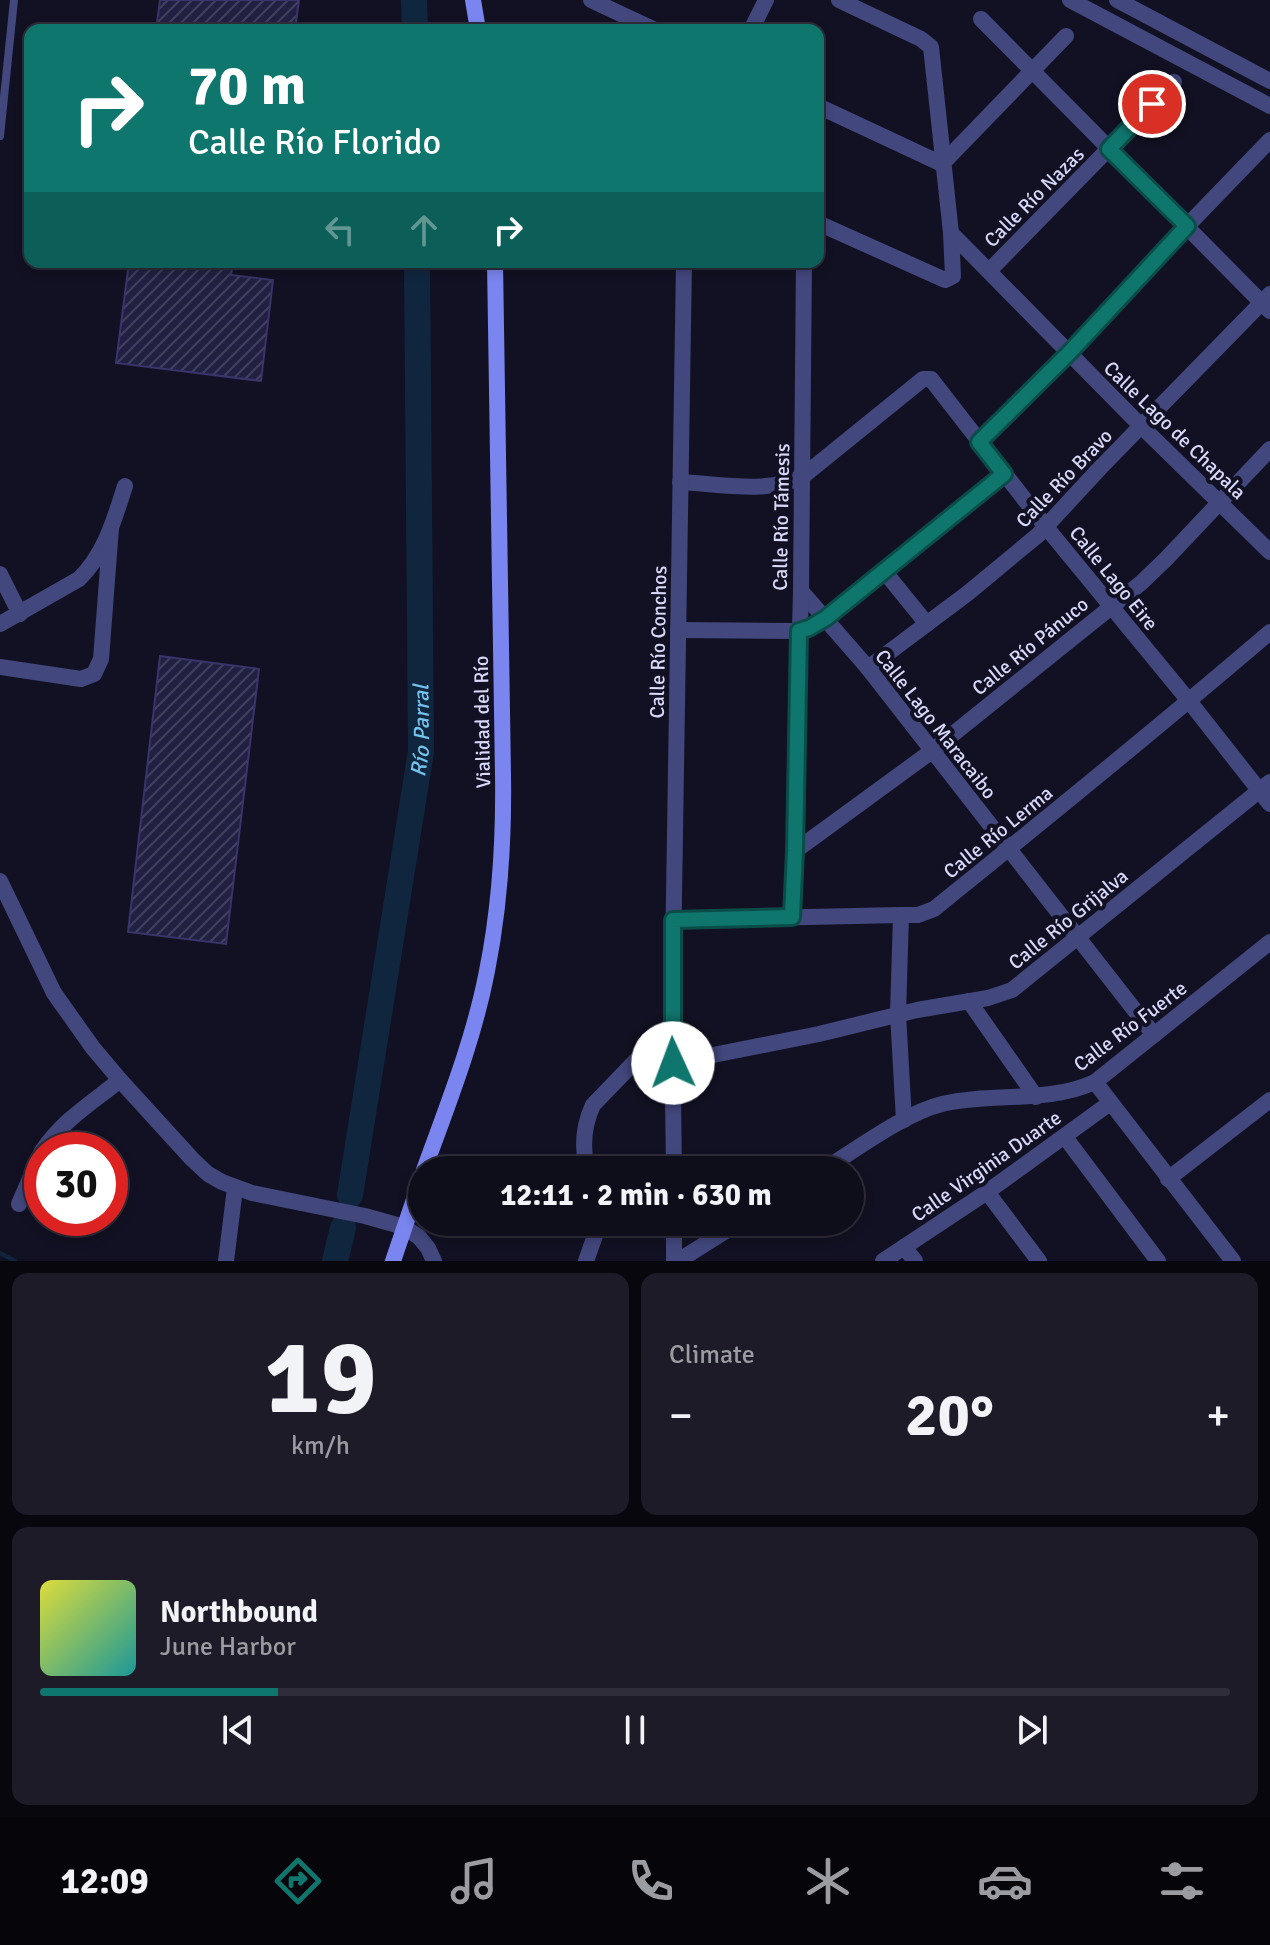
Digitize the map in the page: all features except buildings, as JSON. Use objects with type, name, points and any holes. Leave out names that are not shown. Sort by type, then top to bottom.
[{"type":"main road","points":[[473,0],[477,24]]},
{"type":"main road","name":"Vialidad del Río","points":[[429,1156],[461,1067],[487,971],[504,827],[495,268]]},
{"type":"main road","points":[[393,1261],[408,1216]]},
{"type":"street","points":[[591,0],[642,24]]},
{"type":"street","points":[[754,24],[766,0]]},
{"type":"street","points":[[824,226],[945,280],[954,273],[931,47],[921,39],[839,0]]},
{"type":"street","points":[[1070,0],[1270,106]]},
{"type":"street","points":[[1117,0],[1270,81]]},
{"type":"street","points":[[981,19],[1267,302]]},
{"type":"street","points":[[942,164],[1066,36]]},
{"type":"street","name":"Calle Río Nazas","points":[[989,271],[1174,82]]},
{"type":"street","points":[[824,109],[942,164]]},
{"type":"street","points":[[979,442],[1069,353],[1270,140]]},
{"type":"street","name":"Calle Lago de Chapala","points":[[951,233],[1270,552]]},
{"type":"street","name":"Calle Río Conchos","points":[[674,1156],[673,920],[684,268]]},
{"type":"street","name":"Calle Río Támesis","points":[[792,917],[801,591],[804,268]]},
{"type":"street","name":"Calle Río Bravo","points":[[868,668],[1028,544],[1141,426],[1267,302]]},
{"type":"street","name":"Calle Lago Eire","points":[[802,477],[923,379],[934,382],[1046,527],[1266,792]]},
{"type":"street","name":"Calle Río Pánuco","points":[[795,851],[932,751],[1111,607],[1158,567],[1270,449]]},
{"type":"street","points":[[678,630],[799,631],[809,628],[826,618],[1004,474]]},
{"type":"street","points":[[680,482],[760,486],[779,485],[802,477]]},
{"type":"street","points":[[0,624],[79,579],[89,569],[100,554],[125,486]]},
{"type":"street","points":[[0,667],[81,679],[94,674],[101,659],[111,528]]},
{"type":"street","points":[[884,571],[927,624]]},
{"type":"street","points":[[0,574],[20,614]]},
{"type":"street","name":"Calle Lago Maracaibo","points":[[801,591],[868,668],[1154,1035]]},
{"type":"street","name":"Calle Río Lerma","points":[[673,920],[918,915],[934,909],[1270,632]]},
{"type":"street","name":"Calle Río Grijalva","points":[[673,1063],[819,1034],[898,1014],[999,996],[1012,990],[1266,792]]},
{"type":"street","points":[[0,881],[54,993],[93,1048],[208,1174],[235,1188],[404,1227],[419,1237],[434,1261]]},
{"type":"street","points":[[901,915],[898,1014],[904,1120]]},
{"type":"street","name":"Calle Río Fuerte","points":[[846,1156],[922,1110],[949,1103],[1036,1097],[1072,1091],[1095,1082],[1270,942]]},
{"type":"street","points":[[969,1001],[1036,1097]]},
{"type":"street","points":[[584,1156],[585,1130],[593,1105],[672,1023]]},
{"type":"street","points":[[57,1132],[120,1080]]},
{"type":"street","points":[[1095,1082],[1233,1261]]},
{"type":"street","points":[[1168,1179],[1270,1100]]},
{"type":"street","name":"Calle Virginia Duarte","points":[[883,1261],[987,1192],[1110,1103]]},
{"type":"street","points":[[1065,1137],[1158,1261]]},
{"type":"street","points":[[226,1261],[235,1188]]},
{"type":"street","points":[[19,1204],[24,1192]]},
{"type":"street","points":[[987,1192],[1039,1261]]},
{"type":"street","points":[[586,1261],[595,1236]]},
{"type":"street","points":[[675,1236],[676,1261],[717,1236]]},
{"type":"street","points":[[904,1247],[915,1261]]},
{"type":"lane","points":[[0,136],[14,0]]},
{"type":"waterway","name":"Río Parral","points":[[414,0],[415,24]]},
{"type":"waterway","name":"Río Parral","points":[[350,1195],[421,751],[417,268]]},
{"type":"waterway","name":"Río Parral","points":[[335,1261],[343,1228]]},
{"type":"waterway","points":[[0,1253],[15,1261]]},
{"type":"route","points":[[673,1063],[673,920],[792,917],[799,631],[826,618],[1004,474],[979,442],[1069,353],[1187,226],[1109,149],[1152,104]]}]
